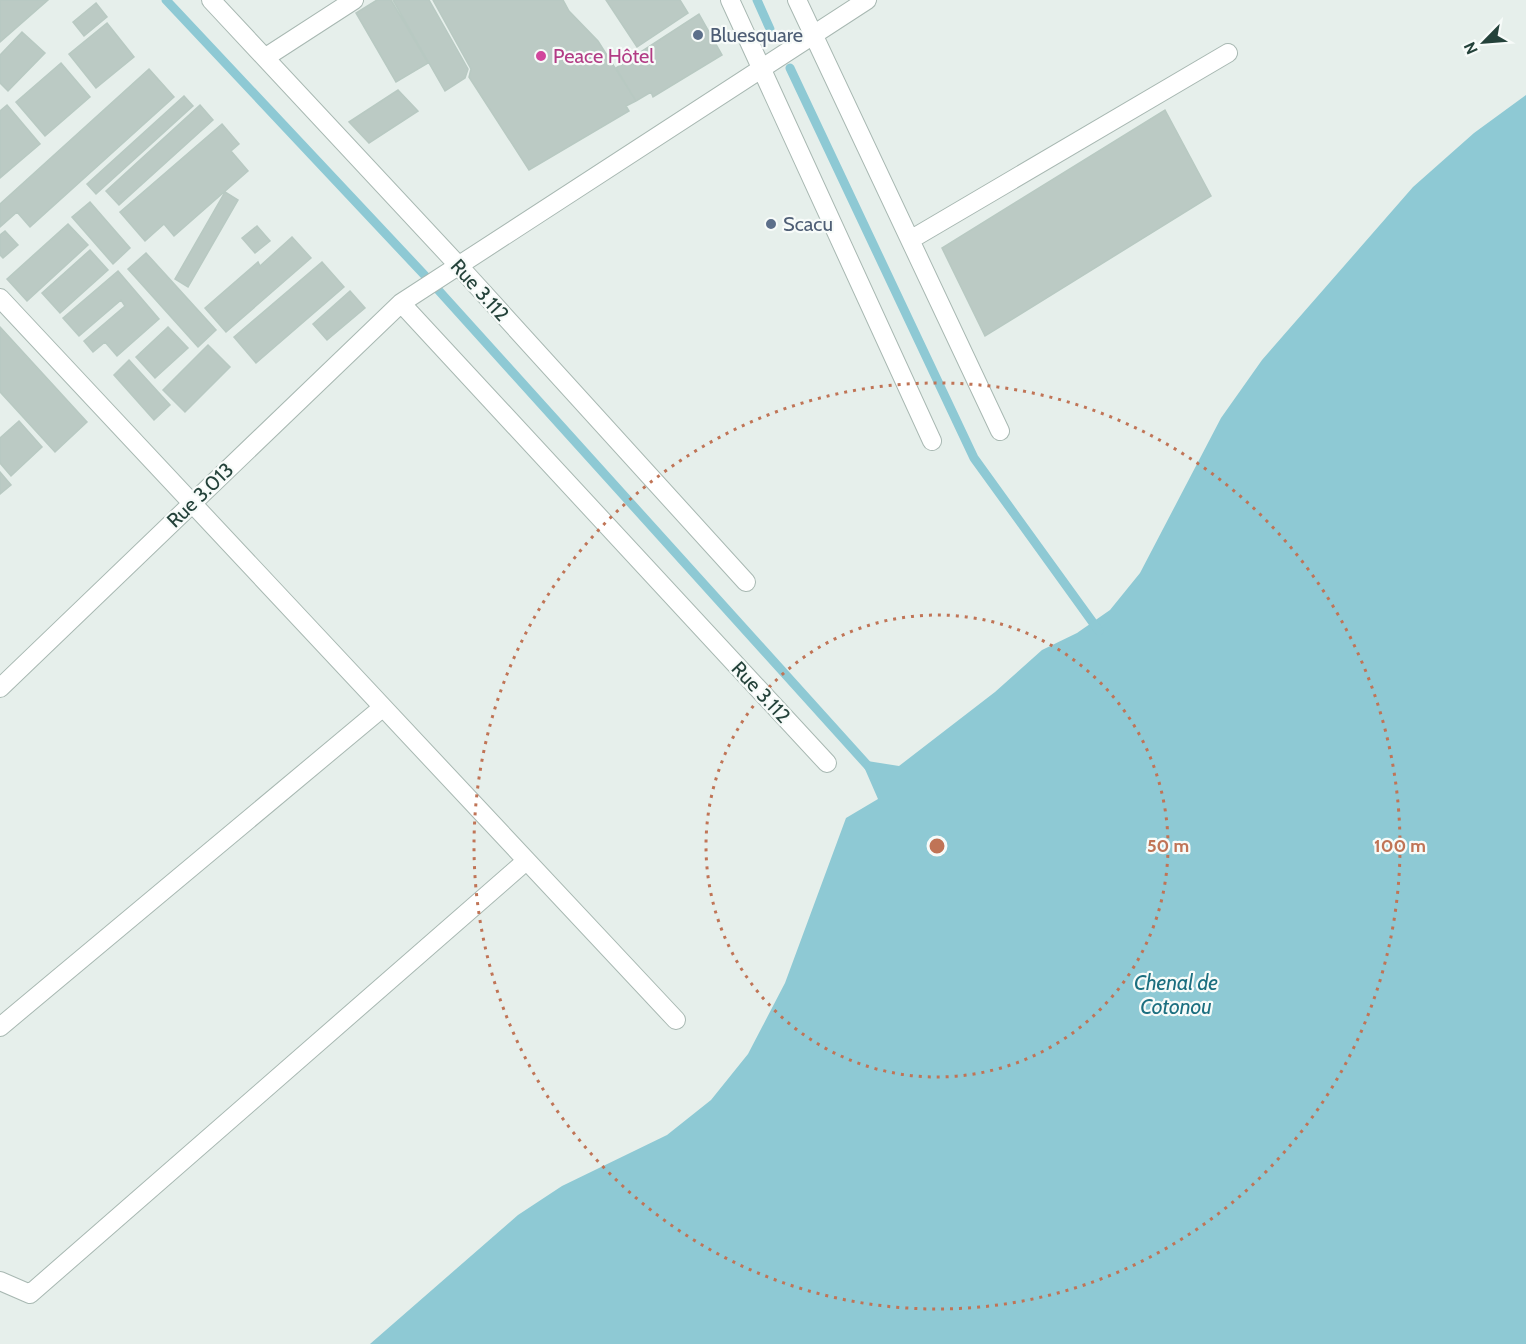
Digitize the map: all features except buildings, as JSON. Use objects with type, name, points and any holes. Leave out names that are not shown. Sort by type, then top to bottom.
[{"type":"street","name":"Rue 3.112","points":[[211,0],[458,265],[746,582]]},
{"type":"street","points":[[266,57],[354,0]]},
{"type":"street","points":[[730,0],[932,441]]},
{"type":"street","points":[[797,0],[1000,431]]},
{"type":"street","name":"Rue 3.013","points":[[0,688],[401,303],[867,0]]},
{"type":"street","points":[[910,240],[1228,53]]},
{"type":"street","points":[[0,298],[676,1020]]},
{"type":"street","name":"Rue 3.112","points":[[401,303],[827,763]]},
{"type":"street","points":[[0,1027],[382,708]]},
{"type":"street","points":[[0,1281],[30,1294],[526,861]]},
{"type":"water","name":"Chenal de Cotonou","points":[[1526,95],[1526,1344],[370,1344],[518,1215],[562,1186],[667,1135],[711,1100],[748,1054],[785,983],[846,818],[878,799],[861,760],[899,766],[995,692],[1042,650],[1077,633],[1110,610],[1140,573],[1221,418],[1262,360],[1413,187],[1474,133]]},
{"type":"waterway","points":[[166,0],[431,282],[869,767]]},
{"type":"waterway","points":[[757,0],[770,29]]},
{"type":"waterway","points":[[790,68],[974,458],[1099,631]]},
{"type":"place","name":"Bluesquare","points":[[698,35]]},
{"type":"place","name":"Peace Hôtel","points":[[541,56]]},
{"type":"place","name":"Scacu","points":[[771,224]]}]
